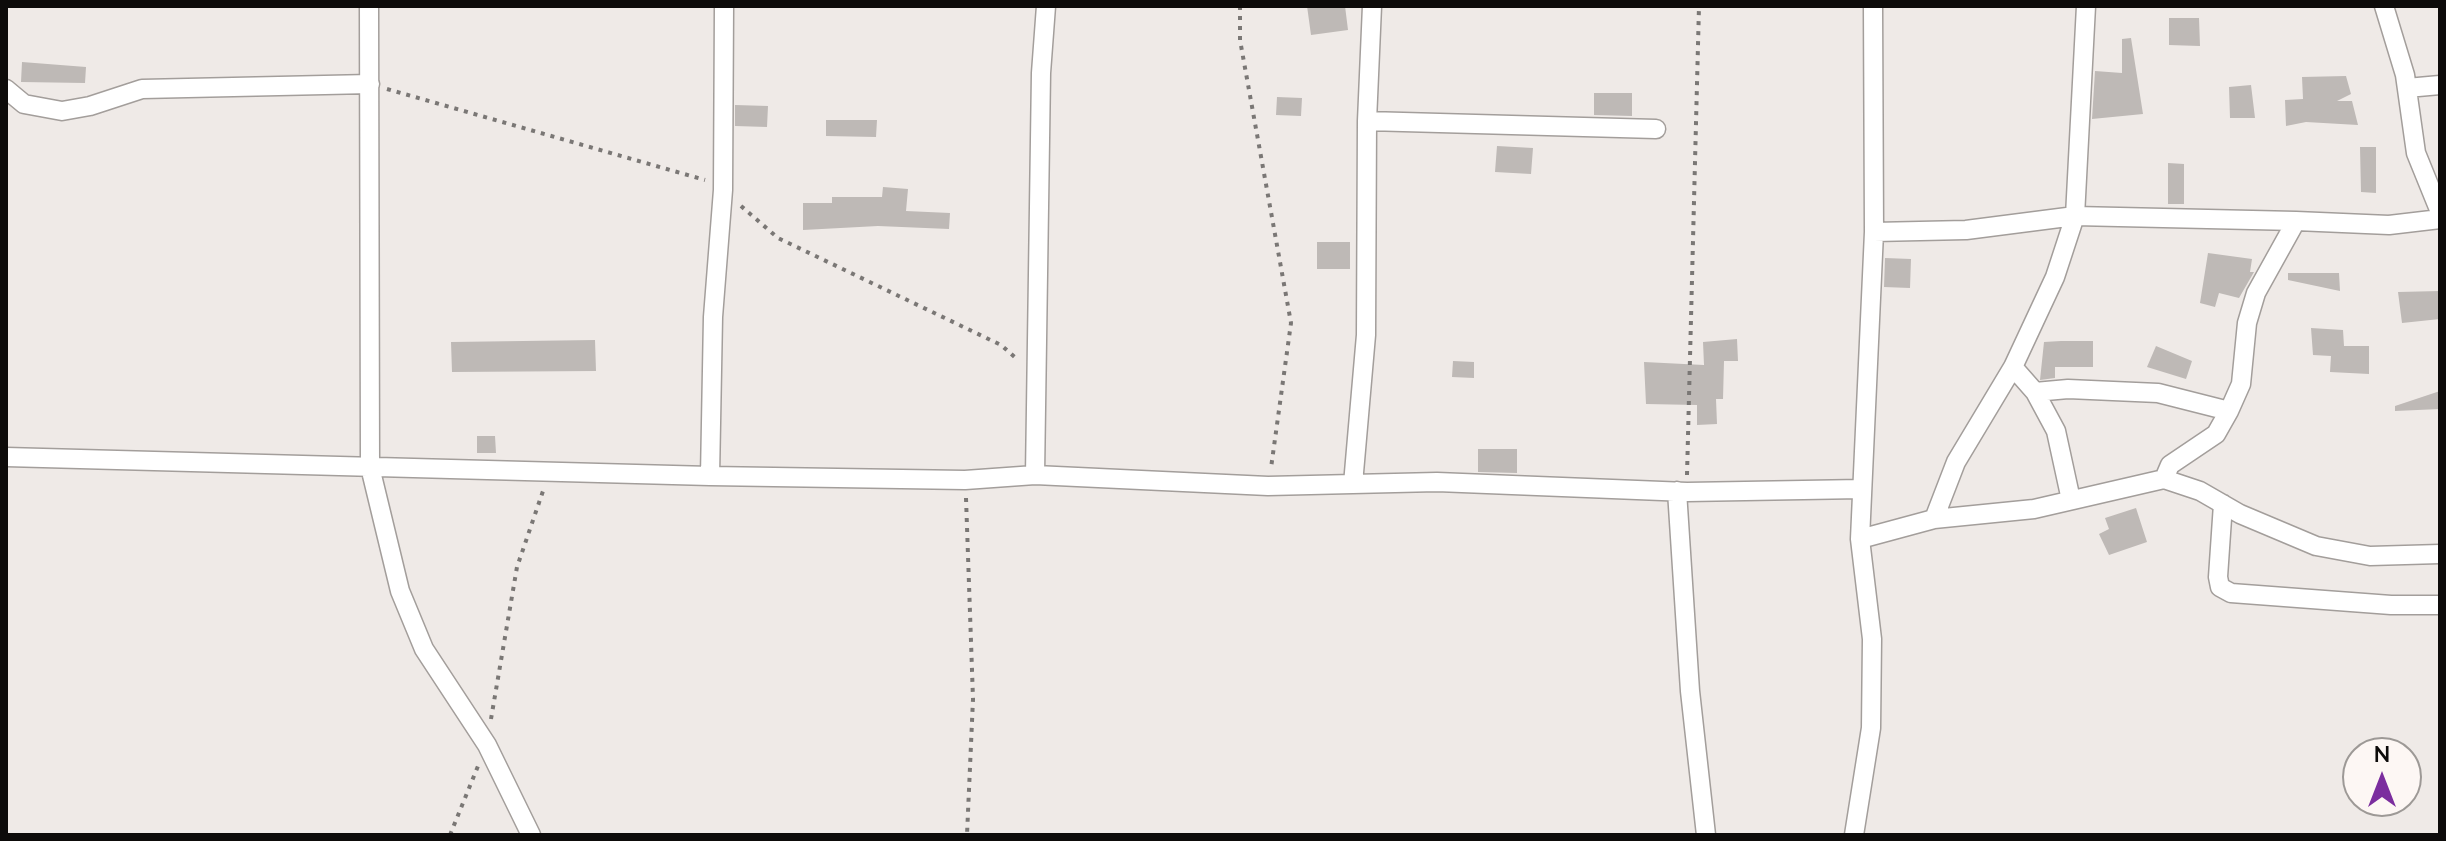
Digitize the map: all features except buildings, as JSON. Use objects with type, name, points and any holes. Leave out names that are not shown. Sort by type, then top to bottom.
[{"type":"street","points":[[369,6],[370,467],[400,591],[424,649],[487,745],[531,835]]},
{"type":"street","points":[[710,476],[713,317],[723,190],[724,6]]},
{"type":"street","points":[[1035,475],[1041,73],[1046,6]]},
{"type":"street","points":[[1353,484],[1366,335],[1367,121],[1372,6]]},
{"type":"street","points":[[1854,835],[1871,713],[1872,639],[1860,539],[1874,232],[1873,6]]},
{"type":"street","points":[[1934,519],[1956,462],[2013,367],[2055,277],[2075,216],[2086,6]]},
{"type":"street","points":[[2384,6],[2407,88],[2416,153],[2440,212]]},
{"type":"street","points":[[6,89],[24,104],[62,111],[90,106],[142,89],[370,84]]},
{"type":"street","points":[[2407,88],[2440,85]]},
{"type":"street","points":[[1367,121],[1656,129]]},
{"type":"street","points":[[1874,232],[1966,230],[2075,216],[2296,221],[2342,226],[2440,219]]},
{"type":"street","points":[[2164,479],[2170,465],[2216,434],[2229,411],[2241,384],[2247,323],[2256,293],[2296,221]]},
{"type":"street","points":[[2013,367],[2035,392],[2056,431],[2071,500]]},
{"type":"street","points":[[2035,392],[2068,389],[2158,393],[2229,411]]},
{"type":"street","points":[[6,457],[710,476],[965,480],[1035,475],[1268,486],[1437,482],[1682,492],[1861,489]]},
{"type":"street","points":[[1860,539],[1934,519],[2034,509],[2164,479],[2200,491],[2316,546],[2370,556],[2440,554]]},
{"type":"street","points":[[1682,492],[1690,691],[1706,835]]},
{"type":"street","points":[[2223,504],[2218,577],[2220,587],[2231,593],[2391,605],[2440,605]]},
{"type":"path","points":[[1240,6],[1240,40],[1291,323],[1268,486]]},
{"type":"path","points":[[1682,492],[1699,6]]},
{"type":"path","points":[[450,835],[487,745],[517,567],[549,473]]},
{"type":"path","points":[[965,480],[973,699],[967,835]]}]
